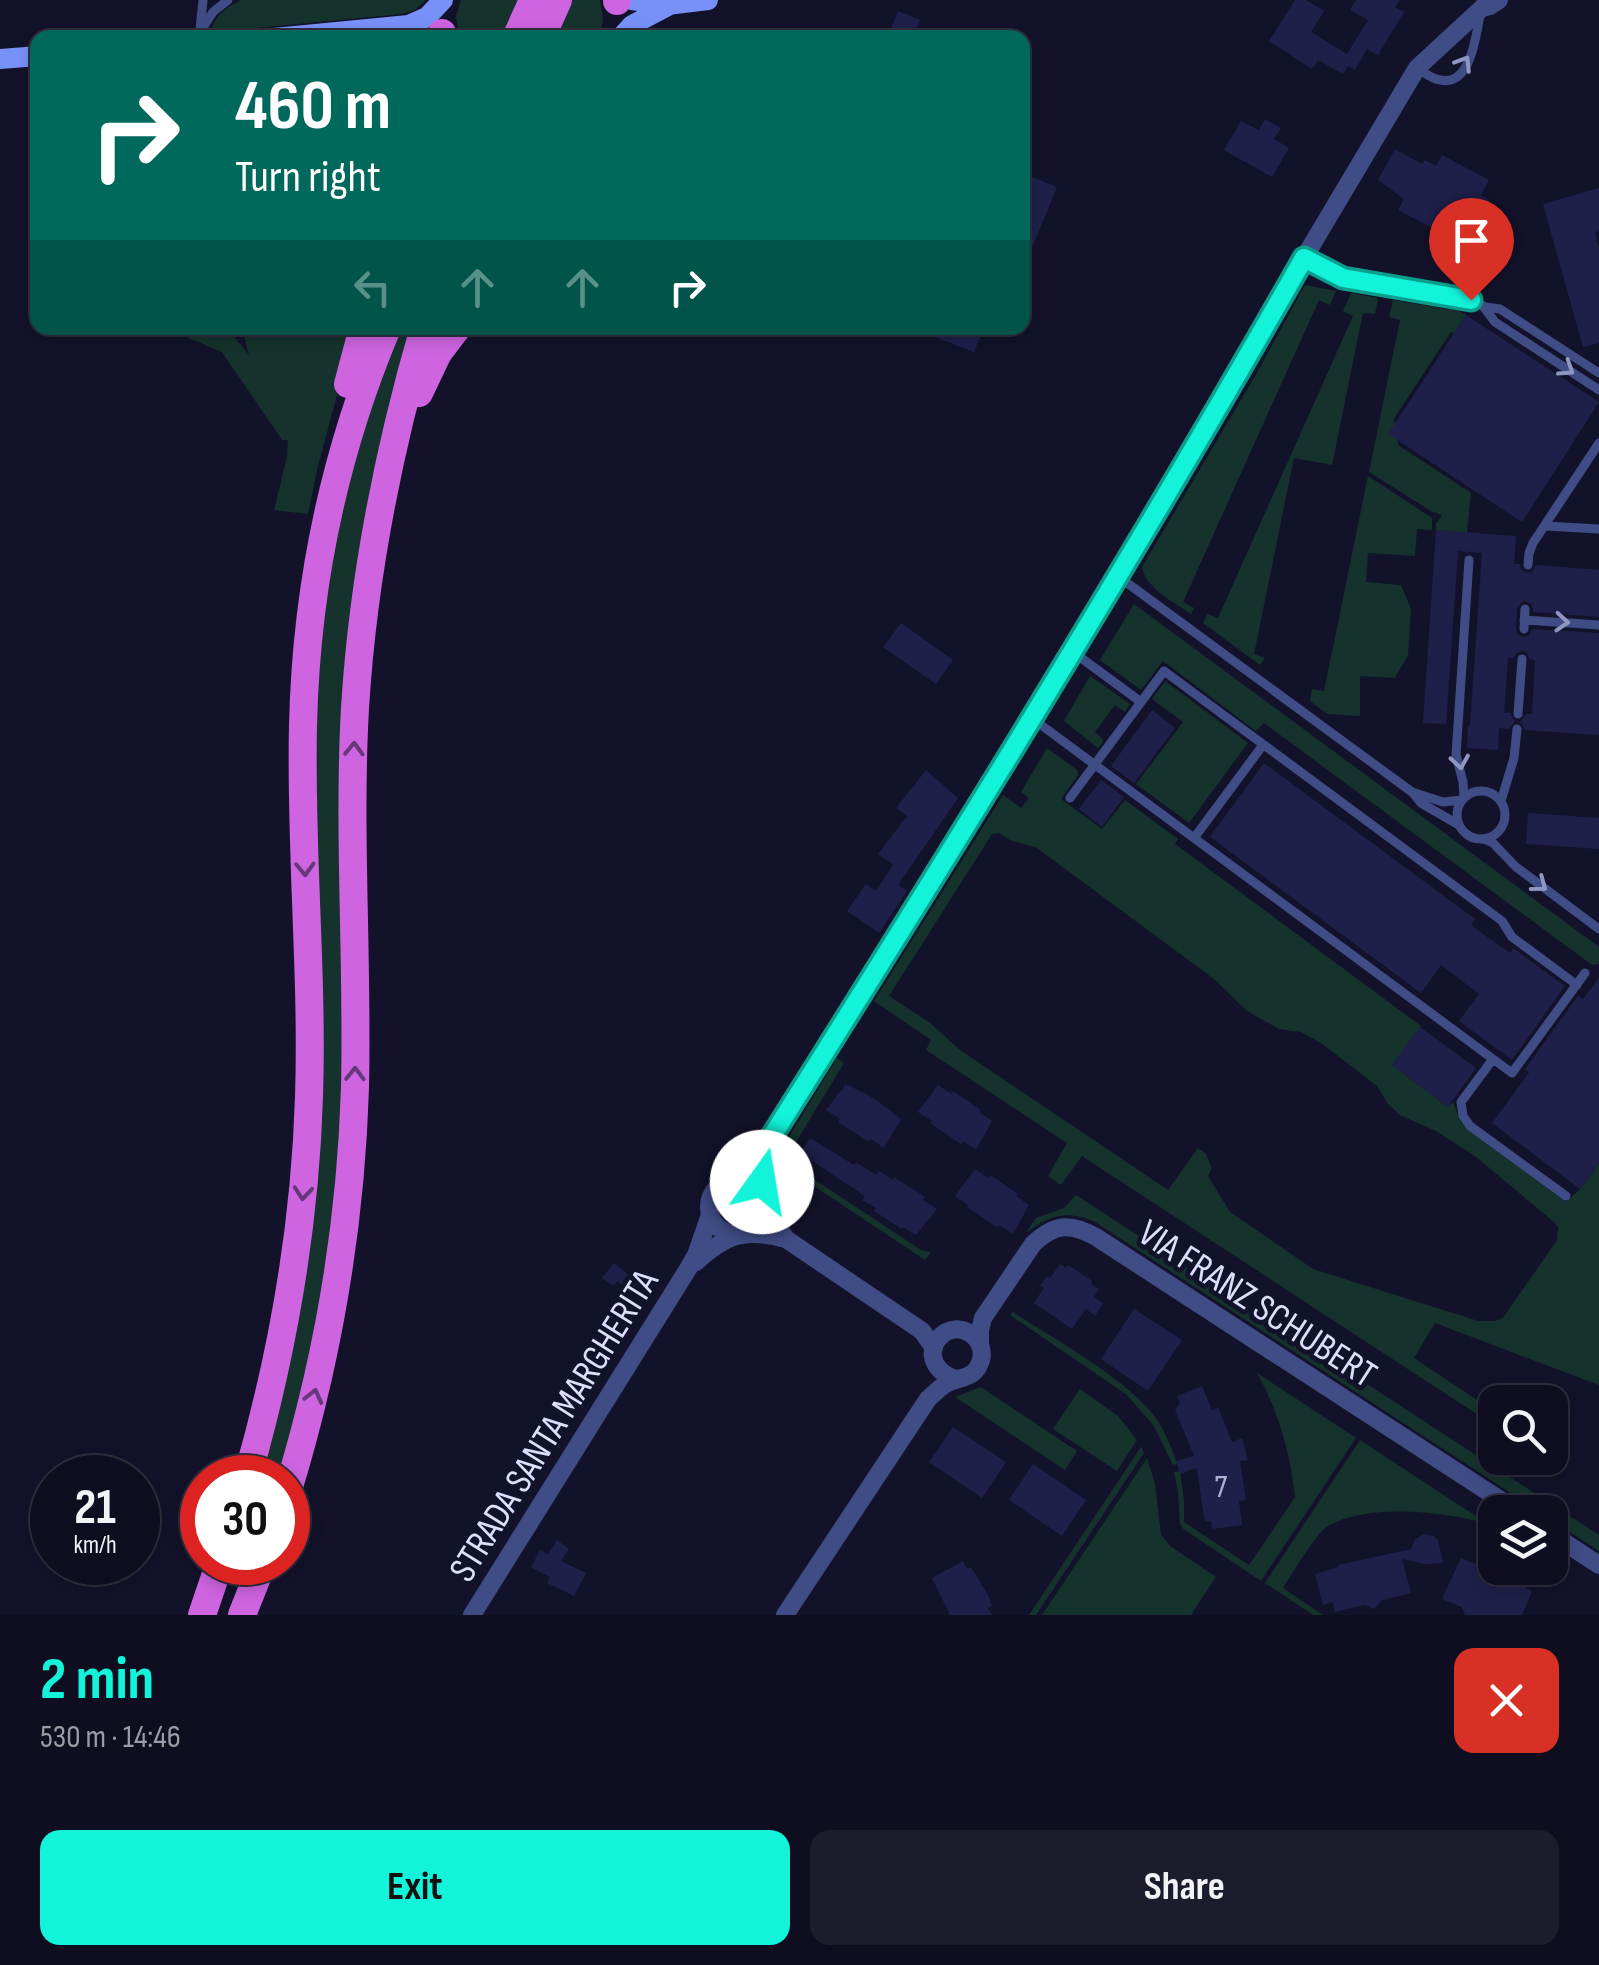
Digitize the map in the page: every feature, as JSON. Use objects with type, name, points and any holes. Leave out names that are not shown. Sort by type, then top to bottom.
[{"type":"highway","points":[[520,30],[533,0]]},
{"type":"highway","points":[[545,30],[558,0]]},
{"type":"highway","points":[[308,635],[305,568],[311,528],[361,335]]},
{"type":"highway","points":[[253,1455],[285,1326],[306,1160],[310,1026],[302,757],[308,635],[334,488],[350,427],[384,335]]},
{"type":"highway","points":[[298,1455],[331,1317],[349,1178],[355,1049],[354,738],[369,572],[390,456],[422,335]]},
{"type":"highway","points":[[369,572],[388,516],[414,408],[432,366],[452,335]]},
{"type":"highway","points":[[202,1615],[212,1585]]},
{"type":"highway","points":[[242,1615],[253,1585]]},
{"type":"main road","points":[[443,30],[444,0]]},
{"type":"main road","points":[[351,30],[409,24],[427,17],[444,0]]},
{"type":"main road","points":[[617,0],[619,30]]},
{"type":"main road","points":[[632,0],[670,5],[708,0]]},
{"type":"main road","points":[[628,30],[670,5]]},
{"type":"main road","points":[[0,59],[30,57]]},
{"type":"main road","points":[[0,72],[30,70]]},
{"type":"street","name":"STRADA SANTA MARGHERITA","points":[[472,1615],[688,1269],[710,1215],[711,1197],[767,1144],[1074,652],[1418,68],[1488,2]]},
{"type":"street","name":"STRADA SANTA MARGHERITA","points":[[688,1269],[718,1244],[755,1226],[760,1219],[767,1144]]},
{"type":"street","points":[[722,1184],[748,1182],[760,1194],[786,1240]]},
{"type":"street","points":[[710,1215],[721,1230],[786,1240],[922,1331],[934,1348]]},
{"type":"street","name":"VIA FRANZ SCHUBERT","points":[[980,1344],[983,1318],[1032,1244],[1055,1228],[1071,1226],[1084,1230],[1493,1495]]},
{"type":"street","name":"VIA FRANZ SCHUBERT","points":[[954,1331],[983,1318]]},
{"type":"street","points":[[785,1615],[928,1399],[946,1383],[973,1374],[978,1368],[980,1344],[969,1332],[922,1331]]},
{"type":"street","points":[[954,1331],[941,1336],[933,1355],[938,1368],[957,1379]]},
{"type":"street","points":[[928,1399],[938,1368]]},
{"type":"street","points":[[1568,1545],[1599,1565]]},
{"type":"lane","points":[[201,30],[204,0]]},
{"type":"lane","points":[[203,30],[213,12],[228,0]]},
{"type":"lane","name":"STRADA SANTA MARGHERITA","points":[[1418,68],[1445,82],[1458,76],[1471,57],[1488,2]]},
{"type":"lane","points":[[1304,258],[1343,278],[1459,297],[1503,310],[1599,373]]},
{"type":"lane","points":[[1481,305],[1495,322],[1599,390]]},
{"type":"lane","points":[[1528,565],[1531,547],[1599,443]]},
{"type":"lane","points":[[1544,526],[1599,530]]},
{"type":"lane","points":[[1459,825],[1457,815],[1464,782],[1456,759],[1469,560]]},
{"type":"lane","points":[[1119,577],[1412,792],[1421,803],[1459,825],[1472,838],[1494,843],[1516,867],[1599,930]]},
{"type":"lane","points":[[1525,619],[1599,624]]},
{"type":"lane","points":[[1074,652],[1141,702]]},
{"type":"lane","points":[[1518,714],[1522,659]]},
{"type":"lane","points":[[1070,798],[1164,671],[1502,921],[1514,939],[1577,985]]},
{"type":"lane","points":[[1033,718],[1512,1072],[1585,973]]},
{"type":"lane","points":[[1500,801],[1514,758],[1517,729]]},
{"type":"lane","points":[[1194,838],[1263,745]]},
{"type":"lane","points":[[1412,792],[1443,802],[1463,799],[1494,788],[1509,770]]},
{"type":"lane","points":[[1484,839],[1503,825],[1505,812],[1500,801],[1486,792]]},
{"type":"lane","points":[[1493,1059],[1461,1102],[1463,1116],[1473,1128],[1566,1196]]},
{"type":"green space","points":[[241,0],[426,0],[415,10],[401,14],[256,28],[212,28],[227,8]]},
{"type":"green space","points":[[461,0],[520,0],[506,30],[458,30],[456,16]]},
{"type":"green space","points":[[572,0],[600,0],[601,30],[559,30]]},
{"type":"green space","points":[[1305,285],[1336,291],[1330,305],[1319,300],[1183,602],[1194,608],[1191,614],[1154,588],[1142,567]]},
{"type":"green space","points":[[1351,293],[1378,298],[1375,314],[1363,313],[1332,465],[1294,458],[1254,654],[1265,658],[1260,665],[1203,623],[1207,614],[1218,618],[1353,316],[1343,311]]},
{"type":"green space","points":[[1393,300],[1466,315],[1393,420],[1398,445],[1471,493],[1467,533],[1436,530],[1442,516],[1369,472],[1400,320],[1389,317]]},
{"type":"green space","points":[[182,335],[233,335],[249,355],[244,335],[353,335],[308,514],[274,510],[288,440],[282,440],[222,352]]},
{"type":"green space","points":[[396,335],[412,335],[378,468],[346,1082],[331,1258],[287,1455],[263,1455],[285,1373],[313,819],[316,664],[345,484]]},
{"type":"green space","points":[[1368,476],[1432,518],[1432,530],[1417,529],[1415,556],[1368,553],[1366,582],[1401,585],[1411,609],[1408,655],[1395,678],[1360,676],[1360,716],[1327,714],[1310,701],[1312,689],[1324,691]]},
{"type":"green space","points":[[1134,604],[1599,947],[1599,964],[1592,965],[1264,723],[1256,731],[1163,661],[1141,690],[1100,660]]},
{"type":"green space","points":[[1090,676],[1130,704],[1125,712],[1115,705],[1095,732],[1104,740],[1098,748],[1064,721]]},
{"type":"green space","points":[[1165,681],[1248,743],[1189,823],[1136,784],[1183,722],[1152,699]]},
{"type":"green space","points":[[1047,748],[1077,770],[1078,775],[1061,799],[1102,829],[1125,800],[1178,839],[1175,844],[1421,1026],[1392,1065],[1448,1107],[1453,1102],[1460,1121],[1469,1131],[1566,1202],[1599,1164],[1599,1385],[1435,1323],[1414,1358],[1478,1401],[1478,1415],[1082,1156],[1061,1185],[1048,1176],[1067,1143],[926,1050],[931,1040],[874,1001],[1003,795],[1021,808],[1029,798],[1021,792]],"holes":[[[999,833],[1037,848],[1214,979],[1247,1011],[1279,1029],[1301,1032],[1321,1043],[1377,1086],[1400,1115],[1436,1131],[1475,1156],[1554,1222],[1558,1227],[1557,1240],[1503,1318],[1478,1321],[1313,1269],[1230,1212],[1208,1176],[1212,1168],[1206,1154],[1198,1148],[1168,1190],[960,1050],[930,1023],[889,996],[992,834]]]},
{"type":"green space","points":[[837,1058],[844,1063],[785,1160],[921,1250],[931,1252],[925,1260],[775,1160]]},
{"type":"green space","points":[[1076,1195],[1478,1456],[1478,1472],[1095,1222],[1060,1216],[1027,1231],[1036,1218],[1064,1208]]},
{"type":"green space","points":[[1013,1312],[1129,1391],[1158,1421],[1177,1464],[1173,1465],[1154,1426],[1127,1395],[1010,1315]]},
{"type":"green space","points":[[1257,1373],[1356,1438],[1261,1581],[1182,1528],[1174,1472],[1180,1471],[1184,1522],[1249,1565],[1295,1497],[1282,1433]]},
{"type":"green space","points":[[981,1387],[1077,1451],[1065,1470],[955,1397]]},
{"type":"green space","points":[[1080,1389],[1118,1416],[1137,1440],[1117,1471],[1053,1429]]},
{"type":"green space","points":[[1360,1440],[1478,1517],[1478,1522],[1407,1511],[1385,1512],[1364,1514],[1328,1526],[1283,1588],[1323,1615],[1313,1615],[1265,1583]]},
{"type":"green space","points":[[1141,1447],[1144,1453],[1036,1615],[1029,1615]]},
{"type":"green space","points":[[1147,1458],[1155,1484],[1161,1535],[1170,1546],[1216,1577],[1191,1615],[1042,1615]]},
{"type":"green space","points":[[1483,1475],[1507,1475],[1537,1495],[1514,1495]]},
{"type":"green space","points":[[1568,1515],[1599,1535],[1599,1551],[1568,1531]]},
{"type":"building","points":[[1295,0],[1306,0],[1324,11],[1311,32],[1347,54],[1368,20],[1350,10],[1356,0],[1400,0],[1395,7],[1404,12],[1378,55],[1367,49],[1355,70],[1348,66],[1343,74],[1318,60],[1312,69],[1269,41]]},
{"type":"building","points":[[898,11],[920,20],[916,30],[890,30]]},
{"type":"building","points":[[1265,119],[1281,128],[1274,139],[1289,148],[1272,177],[1224,150],[1241,121],[1259,130]]},
{"type":"building","points":[[1395,149],[1422,164],[1425,160],[1436,166],[1442,155],[1489,180],[1481,195],[1490,200],[1453,263],[1428,250],[1438,231],[1398,210],[1404,199],[1378,180]]},
{"type":"building","points":[[1030,176],[1057,187],[1030,253]]},
{"type":"building","points":[[1599,188],[1599,231],[1595,233],[1599,248],[1599,343],[1583,347],[1543,204]]},
{"type":"building","points":[[1466,315],[1599,402],[1522,522],[1388,434]]},
{"type":"building","points":[[930,335],[981,335],[974,352]]},
{"type":"building","points":[[1436,530],[1516,536],[1514,564],[1520,564],[1526,573],[1536,565],[1599,570],[1599,617],[1533,612],[1532,604],[1524,601],[1517,608],[1516,629],[1523,637],[1532,629],[1599,633],[1599,735],[1525,730],[1520,722],[1526,714],[1532,714],[1535,660],[1522,651],[1508,658],[1504,713],[1510,713],[1515,721],[1509,729],[1499,728],[1498,750],[1467,748],[1482,553],[1458,551],[1446,724],[1423,723]]},
{"type":"building","points":[[901,623],[953,660],[936,684],[883,647]]},
{"type":"building","points":[[1152,710],[1175,728],[1134,783],[1111,766]]},
{"type":"building","points":[[1264,763],[1475,919],[1471,925],[1510,953],[1513,948],[1565,986],[1512,1060],[1459,1021],[1479,994],[1441,965],[1421,993],[1210,837]]},
{"type":"building","points":[[926,770],[958,798],[898,885],[907,891],[879,933],[847,911],[866,884],[876,891],[893,865],[878,854],[907,816],[896,808]]},
{"type":"building","points":[[1101,780],[1124,797],[1102,827],[1079,809]]},
{"type":"building","points":[[1528,813],[1599,818],[1599,849],[1526,844]]},
{"type":"building","points":[[1599,978],[1599,1164],[1580,1189],[1492,1123],[1578,996],[1583,999]]},
{"type":"building","points":[[1420,1027],[1476,1068],[1448,1107],[1392,1065]]},
{"type":"building","points":[[846,1084],[901,1119],[884,1148],[838,1122],[840,1119],[826,1110]]},
{"type":"building","points":[[938,1085],[951,1094],[953,1091],[992,1121],[976,1150],[963,1141],[961,1144],[918,1112]]},
{"type":"building","points":[[810,1138],[854,1165],[856,1162],[876,1175],[879,1171],[893,1180],[894,1177],[937,1209],[916,1235],[902,1229],[874,1211],[876,1208],[862,1200],[865,1196],[800,1153]]},
{"type":"building","points":[[975,1169],[988,1178],[990,1175],[1029,1205],[1013,1234],[999,1225],[998,1228],[955,1196]]},
{"type":"building","points":[[614,1263],[648,1291],[641,1299],[617,1281],[613,1286],[602,1278]]},
{"type":"building","points":[[1060,1264],[1092,1281],[1099,1289],[1094,1297],[1103,1303],[1095,1316],[1086,1309],[1072,1329],[1034,1303],[1044,1288],[1040,1286]]},
{"type":"building","points":[[1134,1309],[1182,1340],[1148,1391],[1101,1359]]},
{"type":"building","points":[[1202,1386],[1212,1410],[1218,1407],[1232,1442],[1242,1438],[1248,1460],[1240,1461],[1246,1500],[1239,1501],[1242,1525],[1212,1529],[1211,1521],[1204,1518],[1197,1468],[1180,1474],[1176,1461],[1194,1456],[1175,1410],[1180,1403],[1177,1396]]},
{"type":"building","points":[[953,1427],[1006,1462],[982,1498],[929,1462]]},
{"type":"building","points":[[1033,1464],[1086,1500],[1062,1536],[1009,1500]]},
{"type":"building","points":[[1424,1534],[1438,1540],[1443,1563],[1402,1559],[1411,1593],[1382,1600],[1374,1609],[1364,1605],[1335,1612],[1333,1602],[1323,1605],[1315,1574],[1411,1549],[1415,1539]]},
{"type":"building","points":[[557,1540],[569,1549],[561,1561],[586,1573],[574,1596],[547,1583],[550,1577],[531,1567],[540,1550],[548,1554]]},
{"type":"building","points":[[1461,1558],[1478,1565],[1478,1585],[1520,1585],[1532,1591],[1522,1615],[1465,1615],[1462,1607],[1442,1599]]},
{"type":"building","points":[[963,1561],[988,1595],[992,1615],[950,1615],[932,1578]]},
{"type":"route","points":[[762,1182],[767,1144],[1039,708],[1183,470],[1304,258],[1343,278],[1471,300]]}]
